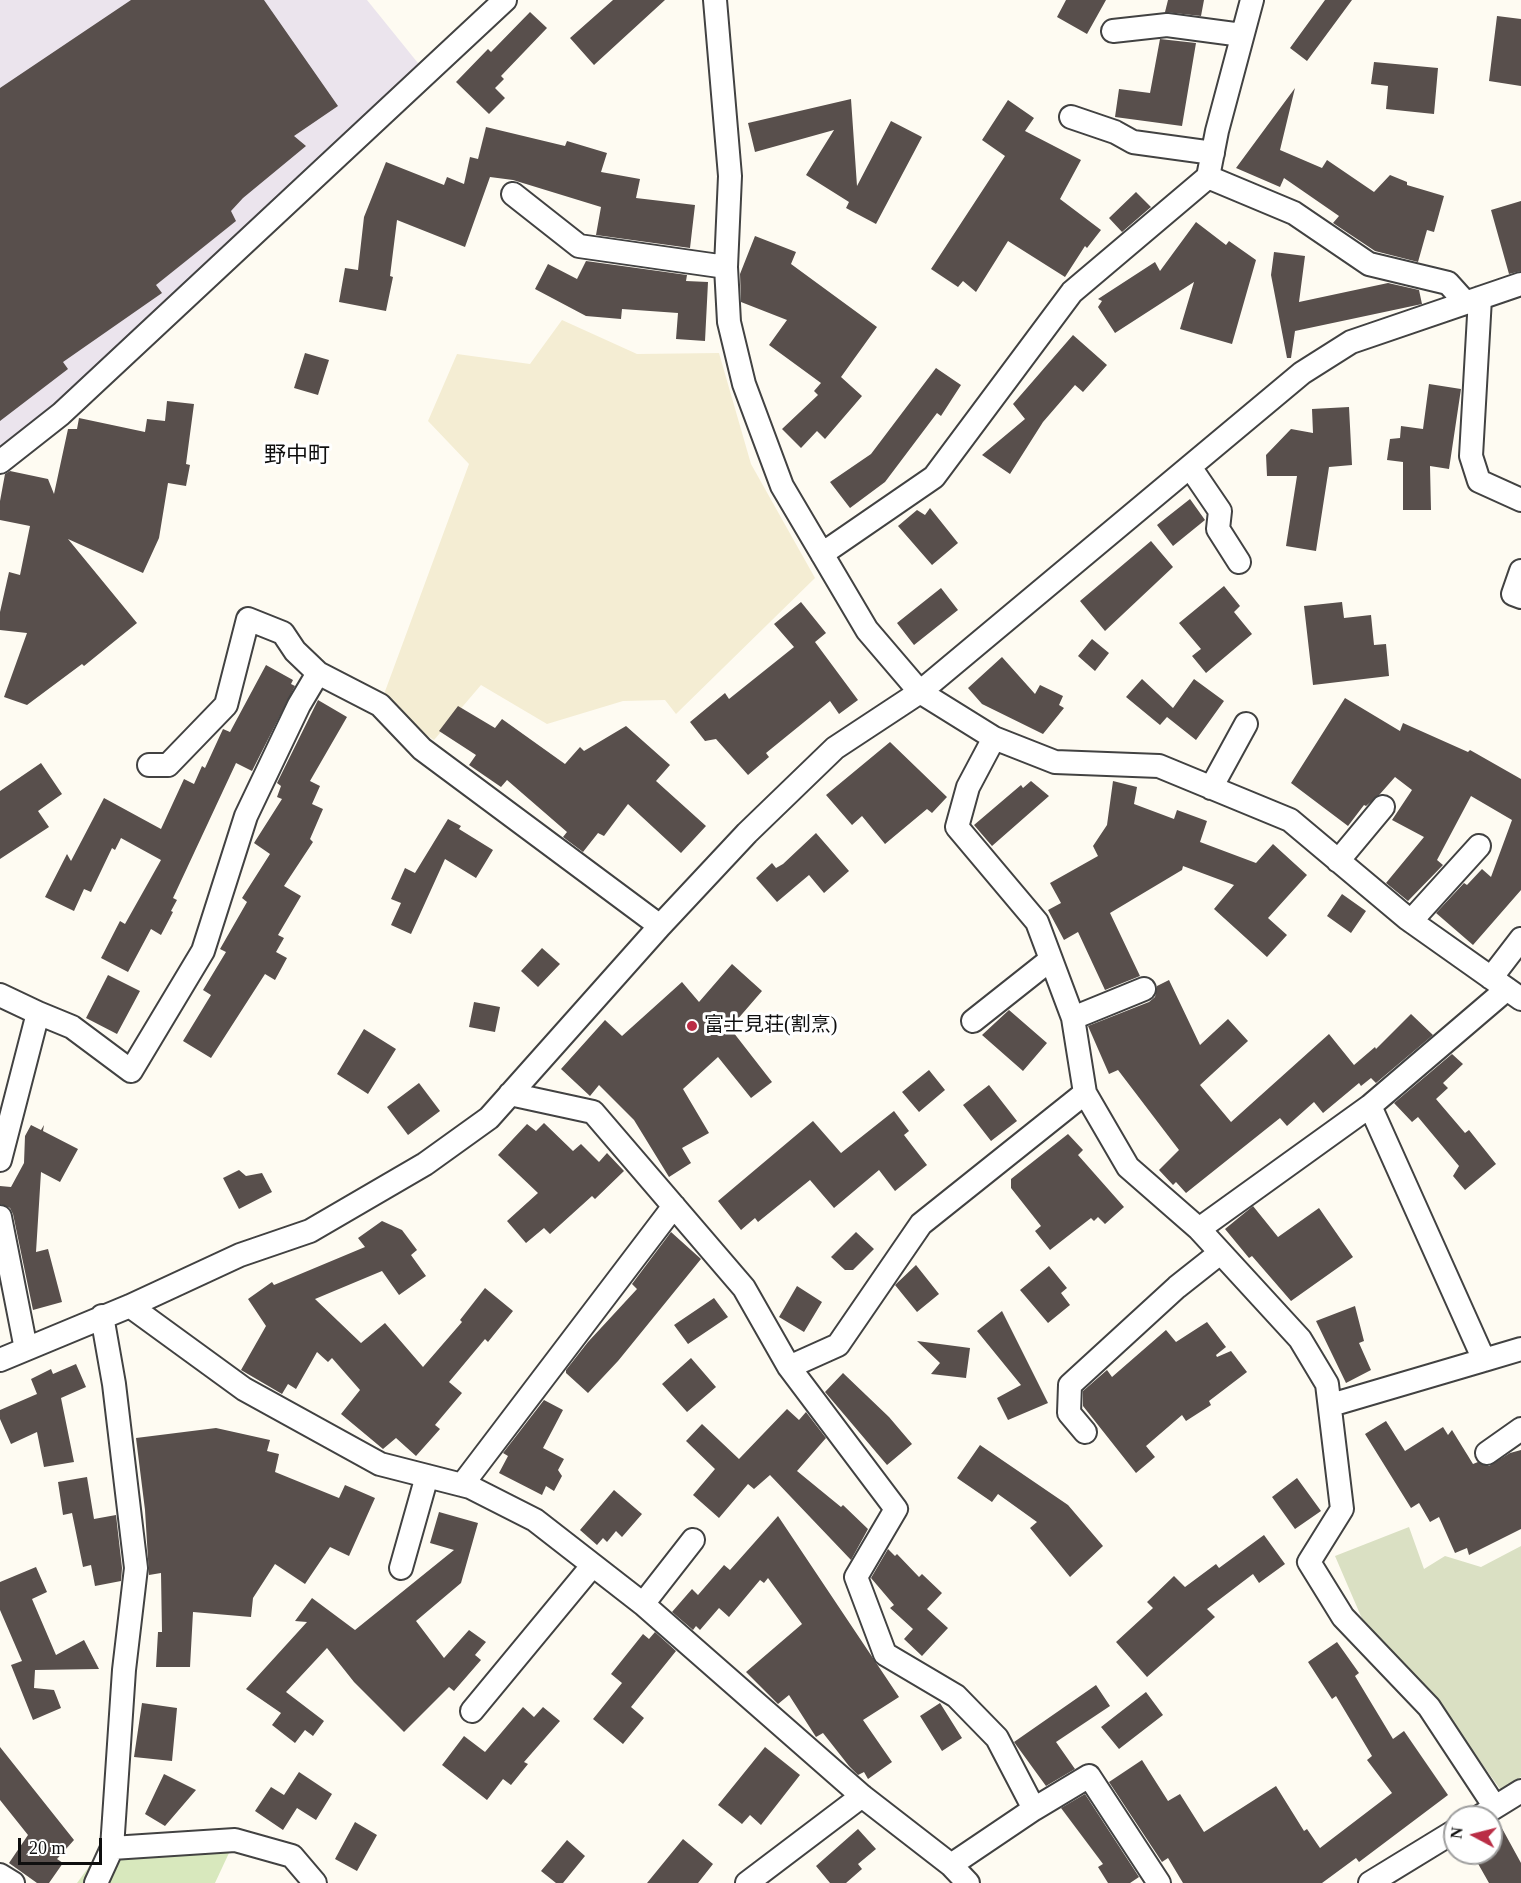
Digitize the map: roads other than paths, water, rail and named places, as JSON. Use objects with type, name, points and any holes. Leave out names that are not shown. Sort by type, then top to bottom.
[{"type":"street","points":[[0,462],[61,414],[505,0]]},
{"type":"street","points":[[715,0],[730,176],[726,267],[729,322],[744,384],[782,486],[867,630],[920,692],[994,738],[1055,762],[1158,766],[1290,820],[1411,921],[1506,989]]},
{"type":"street","points":[[822,554],[934,477],[1072,292],[1208,177],[1252,0]]},
{"type":"street","points":[[1113,31],[1167,25],[1242,35]]},
{"type":"street","points":[[1071,117],[1115,132],[1133,142],[1213,153]]},
{"type":"street","points":[[1208,177],[1294,213],[1369,264],[1448,283],[1473,300]]},
{"type":"street","points":[[513,194],[579,246],[726,267]]},
{"type":"street","points":[[0,1360],[130,1306],[240,1255],[310,1231],[425,1164],[489,1118],[660,926],[747,833],[835,748],[920,692],[1302,373],[1351,342],[1521,284]]},
{"type":"street","points":[[1473,300],[1471,456],[1479,481],[1521,500]]},
{"type":"street","points":[[1190,467],[1220,511],[1218,529],[1239,562]]},
{"type":"street","points":[[1521,571],[1513,594],[1521,597]]},
{"type":"street","points":[[149,765],[168,765],[226,705],[248,619],[283,633],[296,651],[318,673],[380,705],[422,749],[660,926]]},
{"type":"street","points":[[0,995],[72,1027],[131,1071],[203,951],[246,816],[299,705],[318,673]]},
{"type":"street","points":[[1212,788],[1246,724]]},
{"type":"street","points":[[994,738],[968,787],[957,827],[1037,922],[1073,1018],[1085,1093],[1128,1167],[1199,1229],[1299,1339],[1327,1384],[1342,1509],[1309,1563],[1342,1617],[1429,1707],[1483,1805]]},
{"type":"street","points":[[1338,861],[1383,807]]},
{"type":"street","points":[[1411,921],[1479,846]]},
{"type":"street","points":[[1199,1229],[1370,1106],[1506,989],[1521,939]]},
{"type":"street","points":[[973,1021],[1050,960]]},
{"type":"street","points":[[1073,1018],[1144,989]]},
{"type":"street","points":[[0,1160],[38,1013]]},
{"type":"street","points":[[789,1367],[838,1346],[921,1224],[1085,1093]]},
{"type":"street","points":[[510,1094],[593,1112],[744,1288],[789,1367],[896,1509],[856,1577],[885,1654],[956,1696],[997,1738],[1034,1809]]},
{"type":"street","points":[[1370,1106],[1485,1360]]},
{"type":"street","points":[[462,1485],[674,1206]]},
{"type":"street","points":[[0,1217],[26,1349]]},
{"type":"street","points":[[1085,1432],[1069,1413],[1070,1385],[1177,1287],[1220,1253]]},
{"type":"street","points":[[130,1306],[244,1389],[380,1464],[462,1485],[535,1520],[643,1604],[862,1796],[951,1865],[968,1883]]},
{"type":"street","points":[[96,1883],[112,1848],[124,1670],[136,1568],[114,1384],[102,1316]]},
{"type":"street","points":[[1331,1405],[1521,1349]]},
{"type":"street","points":[[1486,1453],[1521,1429]]},
{"type":"street","points":[[401,1568],[427,1476]]},
{"type":"street","points":[[643,1604],[693,1539]]},
{"type":"street","points":[[472,1711],[592,1566]]},
{"type":"street","points":[[951,1865],[1034,1809],[1089,1776],[1159,1883]]},
{"type":"street","points":[[1498,1805],[1521,1791]]},
{"type":"street","points":[[747,1883],[862,1796]]},
{"type":"street","points":[[1370,1883],[1443,1838]]},
{"type":"street","points":[[112,1848],[235,1840],[292,1856],[315,1883]]},
{"type":"street","points":[[0,1875],[13,1883]]},
{"type":"place","name":"富士見荘(割烹)","points":[[692,1026]]},
{"type":"district","name":"野中町","points":[[297,456]]}]
